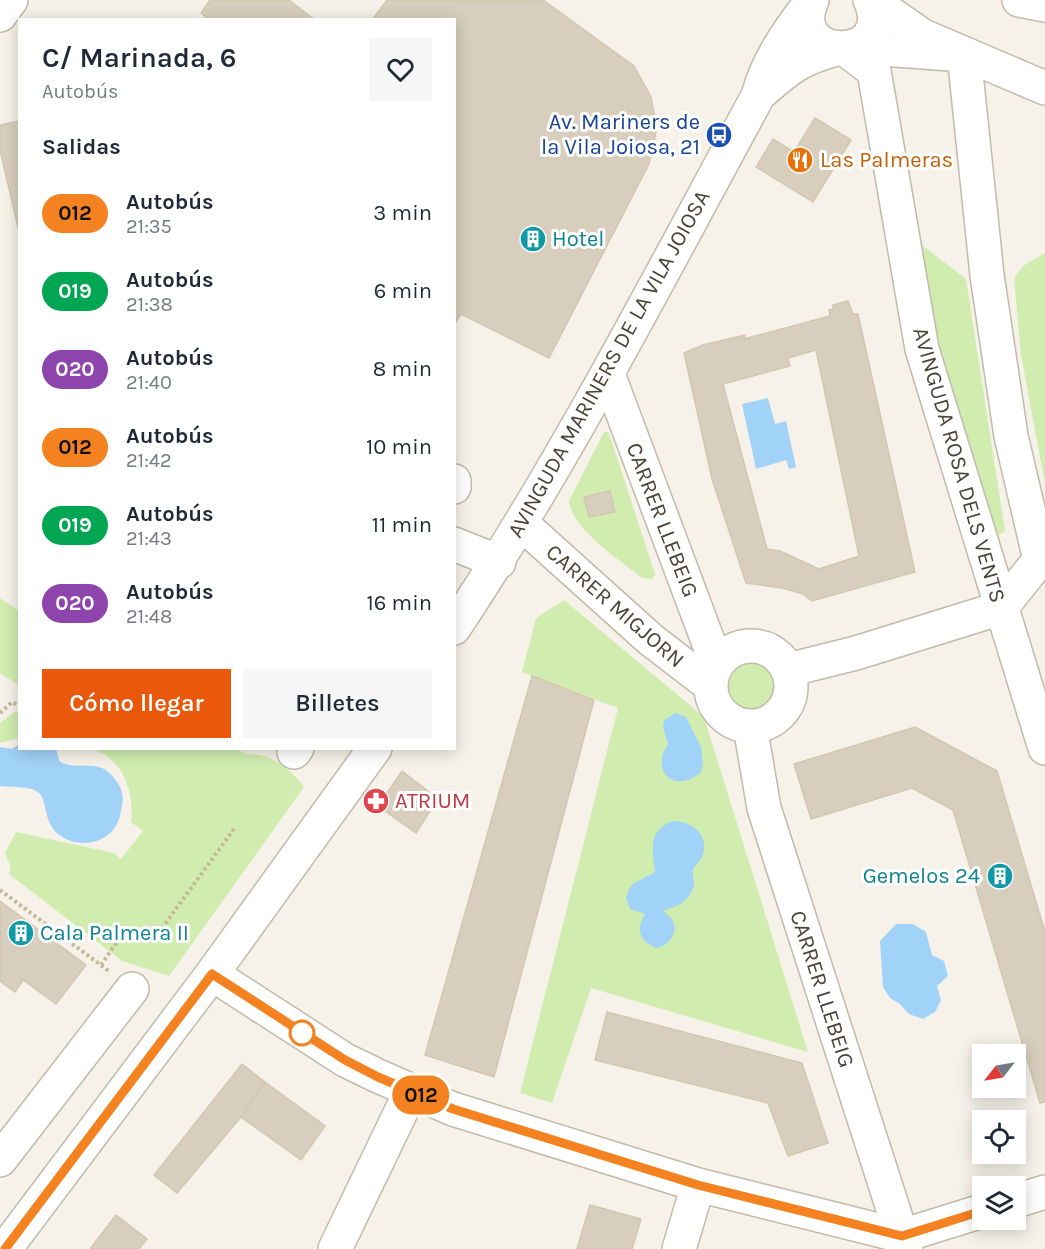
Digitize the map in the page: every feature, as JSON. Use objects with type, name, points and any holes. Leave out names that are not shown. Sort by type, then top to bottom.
[{"type":"street","points":[[0,15],[10,0]]},
{"type":"street","points":[[845,49],[862,43],[873,27],[874,8],[871,0]]},
{"type":"street","points":[[871,0],[923,36],[1045,88]]},
{"type":"street","points":[[1019,0],[1045,5]]},
{"type":"street","name":"AVINGUDA ROSA DELS VENTS","points":[[812,1],[808,12],[812,32],[826,46],[845,49],[874,71],[922,349],[1045,748]]},
{"type":"street","name":"AVINGUDA MARINERS DE LA VILA JOIOSA","points":[[456,625],[499,561],[608,374],[758,96],[763,77],[796,21],[812,1]]},
{"type":"street","points":[[845,49],[964,54]]},
{"type":"street","name":"AVINGUDA MARINERS DE LA VILA JOIOSA","points":[[758,96],[788,68],[816,55],[845,49]]},
{"type":"street","points":[[788,670],[856,653],[1001,608],[1042,556],[1011,436],[987,275],[964,54]]},
{"type":"street","name":"CARRER LLEBEIG","points":[[608,374],[714,676]]},
{"type":"street","name":"CARRER MIGJORN","points":[[521,523],[656,644],[714,676]]},
{"type":"street","points":[[456,545],[499,561]]},
{"type":"street","points":[[747,646],[771,652],[788,670],[791,683],[790,696],[785,708],[776,718],[764,724],[750,726],[727,718],[718,710],[714,676],[730,653],[747,646]]},
{"type":"street","name":"CARRER LLEBEIG","points":[[750,726],[764,808],[904,1242]]},
{"type":"street","points":[[5,1249],[212,974],[374,750]]},
{"type":"street","points":[[212,974],[345,1060],[453,1109],[698,1185],[904,1242],[972,1215]]},
{"type":"street","points":[[0,1160],[132,989]]},
{"type":"street","points":[[334,1249],[411,1091]]},
{"type":"street","points":[[680,1249],[698,1185]]},
{"type":"street","points":[[1026,1198],[1045,1192]]},
{"type":"path","points":[[0,713],[12,702],[18,705]]},
{"type":"path","points":[[101,965],[119,939],[157,935],[234,830]]},
{"type":"path","points":[[0,890],[132,989]]},
{"type":"green space","points":[[910,236],[966,279],[1005,531],[999,535],[985,529]]},
{"type":"green space","points":[[1045,253],[1045,484],[1021,355],[1014,278],[1023,266]]},
{"type":"green space","points":[[604,432],[608,432],[611,439],[655,574],[652,579],[642,578],[598,544],[572,512],[569,501]]},
{"type":"green space","points":[[0,598],[18,610],[18,684],[0,673]]},
{"type":"green space","points":[[564,600],[704,717],[808,1052],[591,988],[552,1103],[520,1093],[618,708],[522,672],[536,618]]},
{"type":"green space","points":[[757,663],[769,669],[774,677],[774,695],[769,703],[761,708],[747,709],[735,703],[730,695],[729,681],[735,669],[743,664]]},
{"type":"green space","points":[[16,711],[18,712],[18,738],[0,743],[0,723]]},
{"type":"green space","points":[[92,750],[239,750],[248,755],[263,756],[279,763],[304,787],[169,976],[122,961],[9,874],[11,868],[5,853],[16,832],[114,853],[121,859],[143,831],[131,822],[131,802],[122,773],[109,758]]},
{"type":"water","points":[[768,398],[775,424],[786,421],[796,467],[789,469],[786,460],[756,469],[742,404]]},
{"type":"water","points":[[676,713],[686,717],[701,747],[703,764],[701,772],[692,779],[683,781],[675,781],[668,777],[662,763],[668,744],[663,727],[664,720]]},
{"type":"water","points":[[18,745],[18,750],[56,750],[60,762],[106,770],[122,791],[119,819],[115,827],[109,834],[93,842],[75,842],[58,834],[50,823],[44,801],[39,793],[26,788],[0,786],[0,747],[12,749]]},
{"type":"water","points":[[673,821],[686,823],[697,830],[704,847],[700,861],[693,870],[694,884],[690,895],[679,905],[663,911],[675,926],[670,940],[658,948],[643,939],[640,925],[645,914],[630,909],[626,897],[631,885],[655,872],[653,849],[656,835],[665,825]]},
{"type":"water","points":[[896,924],[913,924],[926,932],[932,955],[944,961],[948,976],[937,986],[941,1000],[935,1012],[923,1019],[909,1014],[899,1003],[890,998],[883,987],[880,941]]},
{"type":"building","points":[[210,0],[289,0],[312,18],[207,18],[201,13]]},
{"type":"building","name":"Hotel","points":[[387,0],[543,0],[634,66],[651,97],[657,128],[649,164],[549,358],[461,314],[456,322],[456,18],[374,18]]},
{"type":"building","name":"Las Palmeras","points":[[815,118],[851,140],[813,202],[756,167],[773,139],[794,152]]},
{"type":"building","points":[[18,121],[18,227],[0,150],[0,125]]},
{"type":"building","points":[[848,301],[853,314],[858,314],[915,572],[812,601],[803,594],[782,588],[746,583],[712,479],[684,353],[703,345],[745,335],[744,339],[830,316],[829,310],[833,309],[833,305]],"holes":[[[816,350],[859,556],[819,569],[780,551],[767,549],[723,384],[790,366],[788,358]]]},
{"type":"building","points":[[610,491],[615,512],[589,517],[584,497]]},
{"type":"building","points":[[532,676],[594,700],[494,1077],[425,1055]]},
{"type":"building","name":"Gemelos 24","points":[[915,727],[997,771],[1045,932],[1045,1102],[1040,1103],[1026,1056],[1026,1044],[1022,1044],[953,810],[912,788],[811,819],[794,764]]},
{"type":"building","points":[[402,771],[438,799],[416,833],[378,806]]},
{"type":"building","name":"Cala Palmera II","points":[[0,901],[86,965],[56,1004],[23,980],[15,992],[0,981]]},
{"type":"building","points":[[607,1012],[802,1063],[828,1143],[788,1156],[768,1103],[595,1060]]},
{"type":"building","points":[[242,1064],[265,1082],[241,1117],[177,1193],[154,1175]]},
{"type":"building","points":[[265,1082],[325,1126],[301,1160],[241,1117]]},
{"type":"building","points":[[590,1205],[641,1219],[632,1249],[577,1249]]},
{"type":"building","points":[[116,1215],[147,1239],[139,1249],[90,1249]]},
{"type":"bus line","name":"012","points":[[5,1249],[212,974],[250,1001],[345,1060],[378,1077],[453,1109],[698,1185],[902,1236],[972,1214]]},
{"type":"place","name":"Av. Mariners de la Vila Joiosa, 21","points":[[719,135]]},
{"type":"place","name":"Las Palmeras","points":[[800,160]]},
{"type":"place","name":"Hotel","points":[[533,239]]},
{"type":"place","name":"ATRIUM","points":[[376,801]]},
{"type":"place","name":"Gemelos 24","points":[[1000,876]]},
{"type":"place","name":"Cala Palmera II","points":[[21,933]]}]
